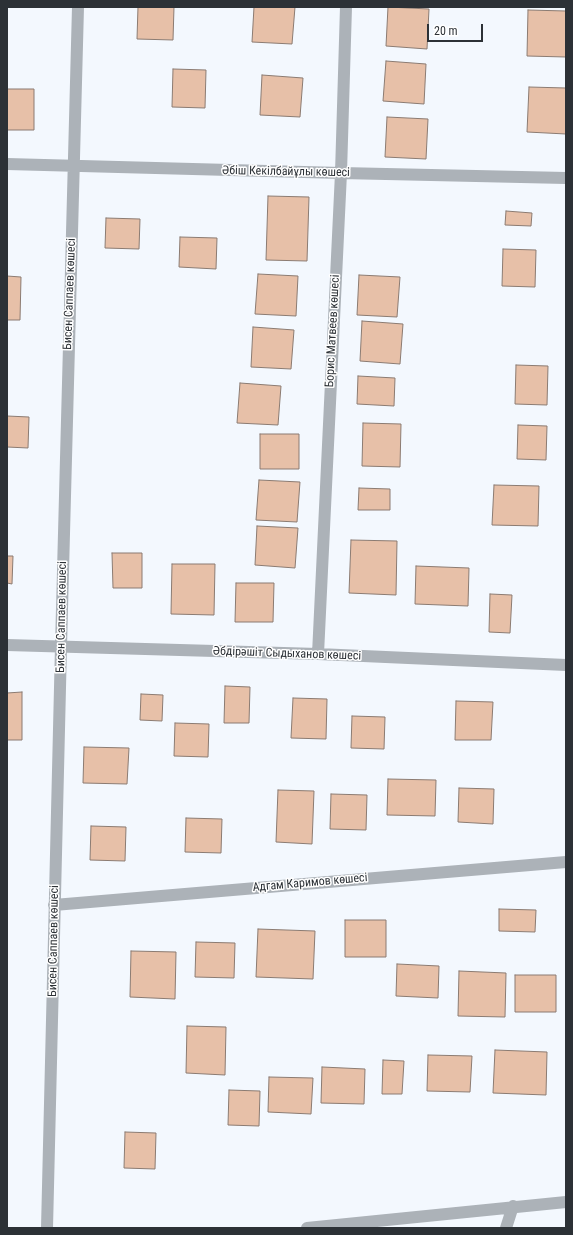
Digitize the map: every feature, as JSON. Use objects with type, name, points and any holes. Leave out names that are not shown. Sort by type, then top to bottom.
[{"type":"street","name":"Бисен Саппаев көшесі","points":[[48,1228],[54,905],[78,7]]},
{"type":"street","name":"Борис Матвеев көшесі","points":[[318,654],[341,173],[346,7]]},
{"type":"street","name":"Әбіш Кекілбайұлы көшесі","points":[[7,164],[566,178]]},
{"type":"street","name":"Әбдірәшіт Сыдыханов көшесі","points":[[7,645],[318,654],[566,665]]},
{"type":"street","name":"Адгам Каримов көшесі","points":[[54,905],[566,862]]},
{"type":"street","points":[[307,1228],[513,1206],[566,1202]]},
{"type":"street","points":[[506,1228],[513,1206]]},
{"type":"building","points":[[138,7],[174,7],[173,40],[137,39]]},
{"type":"building","points":[[254,7],[295,7],[292,44],[252,42]]},
{"type":"building","points":[[388,7],[429,9],[427,49],[386,46]]},
{"type":"building","points":[[528,10],[566,11],[566,57],[527,56]]},
{"type":"building","points":[[386,61],[426,64],[424,104],[383,101]]},
{"type":"building","points":[[173,69],[206,70],[205,108],[172,107]]},
{"type":"building","points":[[262,75],[303,78],[300,117],[260,115]]},
{"type":"building","points":[[529,87],[566,88],[566,134],[527,132]]},
{"type":"building","points":[[7,89],[34,89],[34,130],[7,130]]},
{"type":"building","points":[[387,117],[428,119],[426,159],[385,157]]},
{"type":"building","points":[[268,196],[309,197],[307,261],[266,260]]},
{"type":"building","points":[[506,211],[532,213],[531,226],[505,225]]},
{"type":"building","points":[[106,218],[140,219],[139,249],[105,248]]},
{"type":"building","points":[[180,237],[217,238],[216,269],[179,267]]},
{"type":"building","points":[[503,249],[536,250],[535,287],[502,286]]},
{"type":"building","points":[[258,274],[298,276],[296,316],[255,314]]},
{"type":"building","points":[[359,275],[400,277],[397,317],[357,315]]},
{"type":"building","points":[[7,276],[21,277],[20,320],[7,320]]},
{"type":"building","points":[[362,321],[403,324],[400,364],[360,361]]},
{"type":"building","points":[[253,327],[294,330],[291,369],[251,367]]},
{"type":"building","points":[[516,365],[548,366],[547,405],[515,404]]},
{"type":"building","points":[[358,376],[395,378],[394,406],[357,404]]},
{"type":"building","points":[[240,383],[281,386],[278,425],[237,423]]},
{"type":"building","points":[[7,416],[29,417],[28,448],[7,447]]},
{"type":"building","points":[[363,423],[401,424],[400,467],[362,466]]},
{"type":"building","points":[[518,425],[547,426],[546,460],[517,459]]},
{"type":"building","points":[[260,434],[299,434],[299,469],[260,469]]},
{"type":"building","points":[[259,480],[300,482],[297,522],[256,520]]},
{"type":"building","points":[[494,485],[539,486],[538,526],[492,525]]},
{"type":"building","points":[[359,488],[390,489],[390,510],[358,510]]},
{"type":"building","points":[[257,526],[298,528],[295,568],[255,565]]},
{"type":"building","points":[[351,540],[397,541],[396,595],[349,593]]},
{"type":"building","points":[[112,553],[142,553],[142,588],[113,588]]},
{"type":"building","points":[[7,556],[13,556],[12,584],[7,583]]},
{"type":"building","points":[[172,564],[215,564],[214,615],[171,614]]},
{"type":"building","points":[[416,566],[469,568],[468,606],[415,604]]},
{"type":"building","points":[[236,583],[274,583],[273,622],[235,622]]},
{"type":"building","points":[[490,594],[512,595],[510,633],[489,632]]},
{"type":"building","points":[[225,686],[250,687],[249,723],[224,723]]},
{"type":"building","points":[[22,692],[22,740],[7,740],[7,693]]},
{"type":"building","points":[[141,694],[163,695],[162,721],[140,720]]},
{"type":"building","points":[[293,698],[327,699],[326,739],[291,738]]},
{"type":"building","points":[[456,701],[493,702],[491,740],[455,740]]},
{"type":"building","points":[[352,716],[385,717],[384,749],[351,748]]},
{"type":"building","points":[[175,723],[209,724],[208,757],[174,756]]},
{"type":"building","points":[[84,747],[129,748],[127,784],[83,783]]},
{"type":"building","points":[[388,779],[436,780],[435,816],[387,815]]},
{"type":"building","points":[[459,788],[494,789],[493,824],[458,822]]},
{"type":"building","points":[[278,790],[314,791],[312,844],[276,842]]},
{"type":"building","points":[[331,794],[367,795],[366,830],[330,829]]},
{"type":"building","points":[[186,818],[222,819],[221,853],[185,852]]},
{"type":"building","points":[[91,826],[126,827],[125,861],[90,860]]},
{"type":"building","points":[[499,909],[536,910],[535,932],[499,931]]},
{"type":"building","points":[[345,920],[386,920],[386,957],[345,957]]},
{"type":"building","points":[[258,929],[315,931],[313,979],[256,977]]},
{"type":"building","points":[[196,942],[235,943],[234,978],[195,977]]},
{"type":"building","points":[[131,951],[176,952],[175,999],[130,997]]},
{"type":"building","points":[[397,964],[439,966],[438,998],[396,996]]},
{"type":"building","points":[[459,971],[506,973],[505,1017],[458,1016]]},
{"type":"building","points":[[515,975],[556,975],[556,1012],[515,1012]]},
{"type":"building","points":[[187,1026],[226,1027],[225,1075],[186,1073]]},
{"type":"building","points":[[495,1050],[547,1052],[546,1095],[493,1093]]},
{"type":"building","points":[[428,1055],[472,1056],[470,1092],[427,1091]]},
{"type":"building","points":[[383,1060],[404,1061],[402,1094],[382,1094]]},
{"type":"building","points":[[322,1067],[365,1069],[364,1104],[321,1103]]},
{"type":"building","points":[[269,1077],[313,1078],[311,1114],[268,1112]]},
{"type":"building","points":[[229,1090],[260,1091],[259,1126],[228,1125]]},
{"type":"building","points":[[125,1132],[156,1133],[155,1169],[124,1168]]}]
